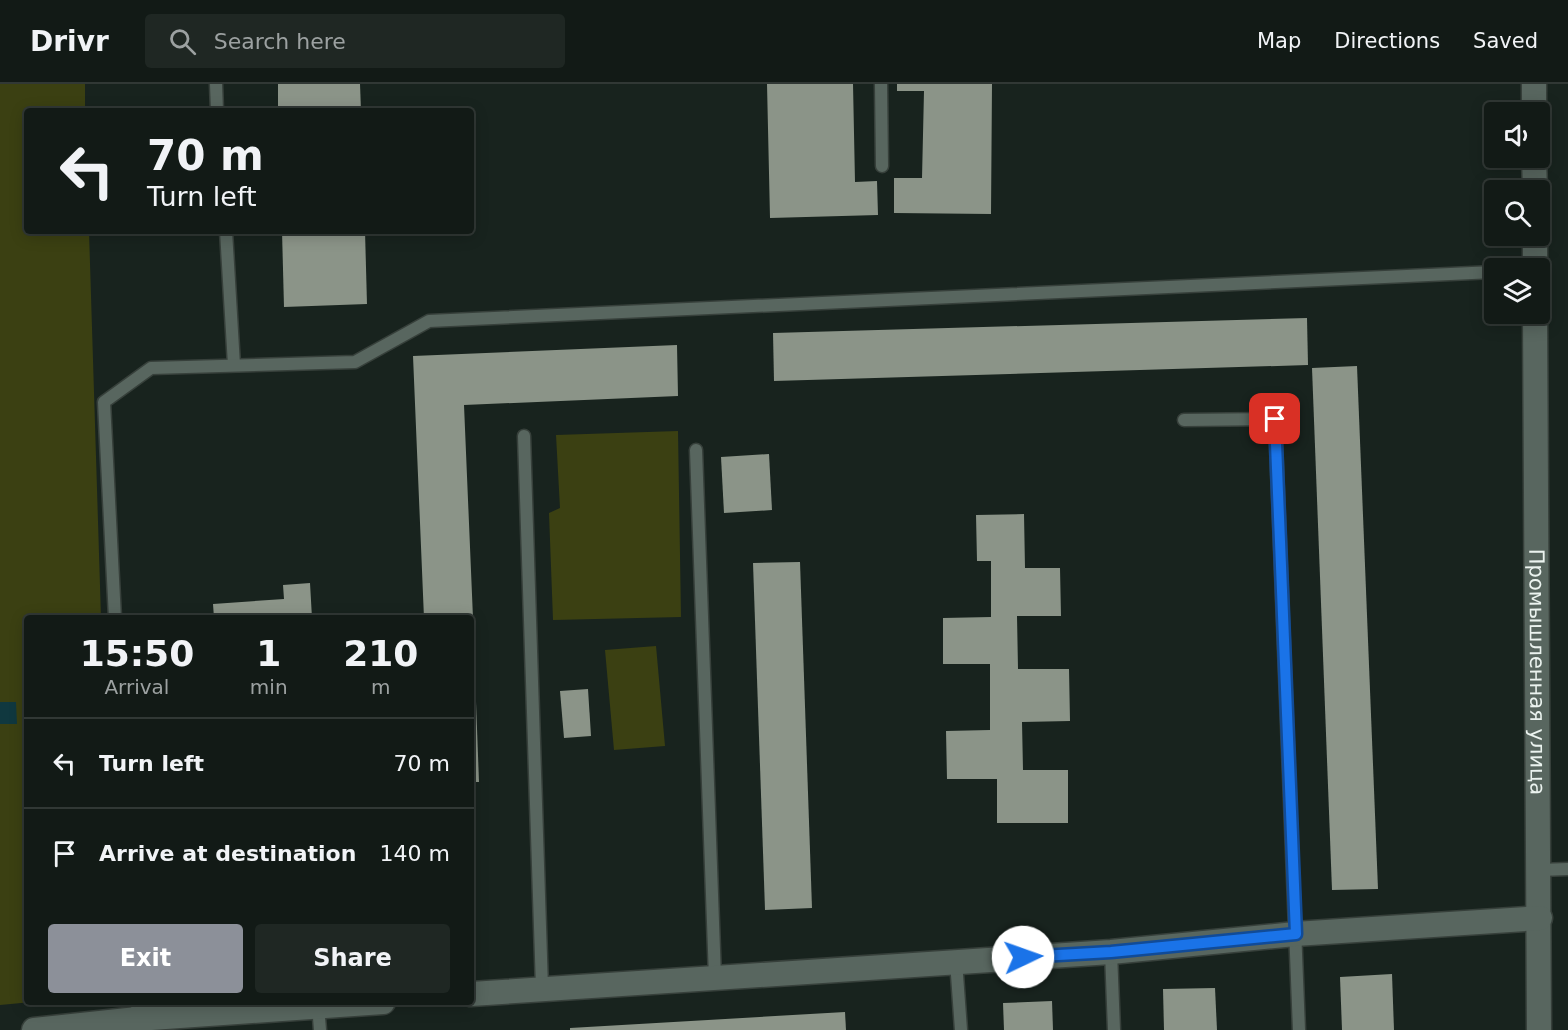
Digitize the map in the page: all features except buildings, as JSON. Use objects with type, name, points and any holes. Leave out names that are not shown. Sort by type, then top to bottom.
[{"type":"street","points":[[1534,84],[1534,102]]},
{"type":"street","name":"Промышленная улица","points":[[1535,324],[1540,870],[1539,1030]]},
{"type":"street","points":[[474,994],[1111,952],[1296,934],[1540,918]]},
{"type":"street","points":[[34,1030],[138,1017],[318,1005]]},
{"type":"lane","points":[[216,84],[218,108]]},
{"type":"lane","points":[[882,84],[882,166]]},
{"type":"lane","points":[[226,234],[234,365]]},
{"type":"lane","points":[[115,615],[104,402],[151,368],[354,362],[429,321],[1484,272]]},
{"type":"lane","points":[[1184,420],[1275,419],[1299,1030]]},
{"type":"lane","points":[[524,436],[542,988]]},
{"type":"lane","points":[[696,450],[715,978]]},
{"type":"lane","points":[[1540,870],[1568,869]]},
{"type":"lane","points":[[1111,952],[1114,1030]]},
{"type":"lane","points":[[956,961],[961,1030]]},
{"type":"lane","points":[[318,1005],[320,1030]]},
{"type":"green space","points":[[0,84],[85,84],[85,108],[24,108],[24,234],[89,234],[101,615],[24,615],[24,1003],[0,1005]]},
{"type":"green space","points":[[678,431],[681,617],[553,620],[549,513],[560,508],[556,435]]},
{"type":"green space","points":[[656,646],[665,746],[614,750],[605,650]]},
{"type":"water","points":[[0,702],[16,702],[17,724],[0,724]]},
{"type":"route","points":[[1023,957],[1111,952],[1296,934],[1275,419]]}]
